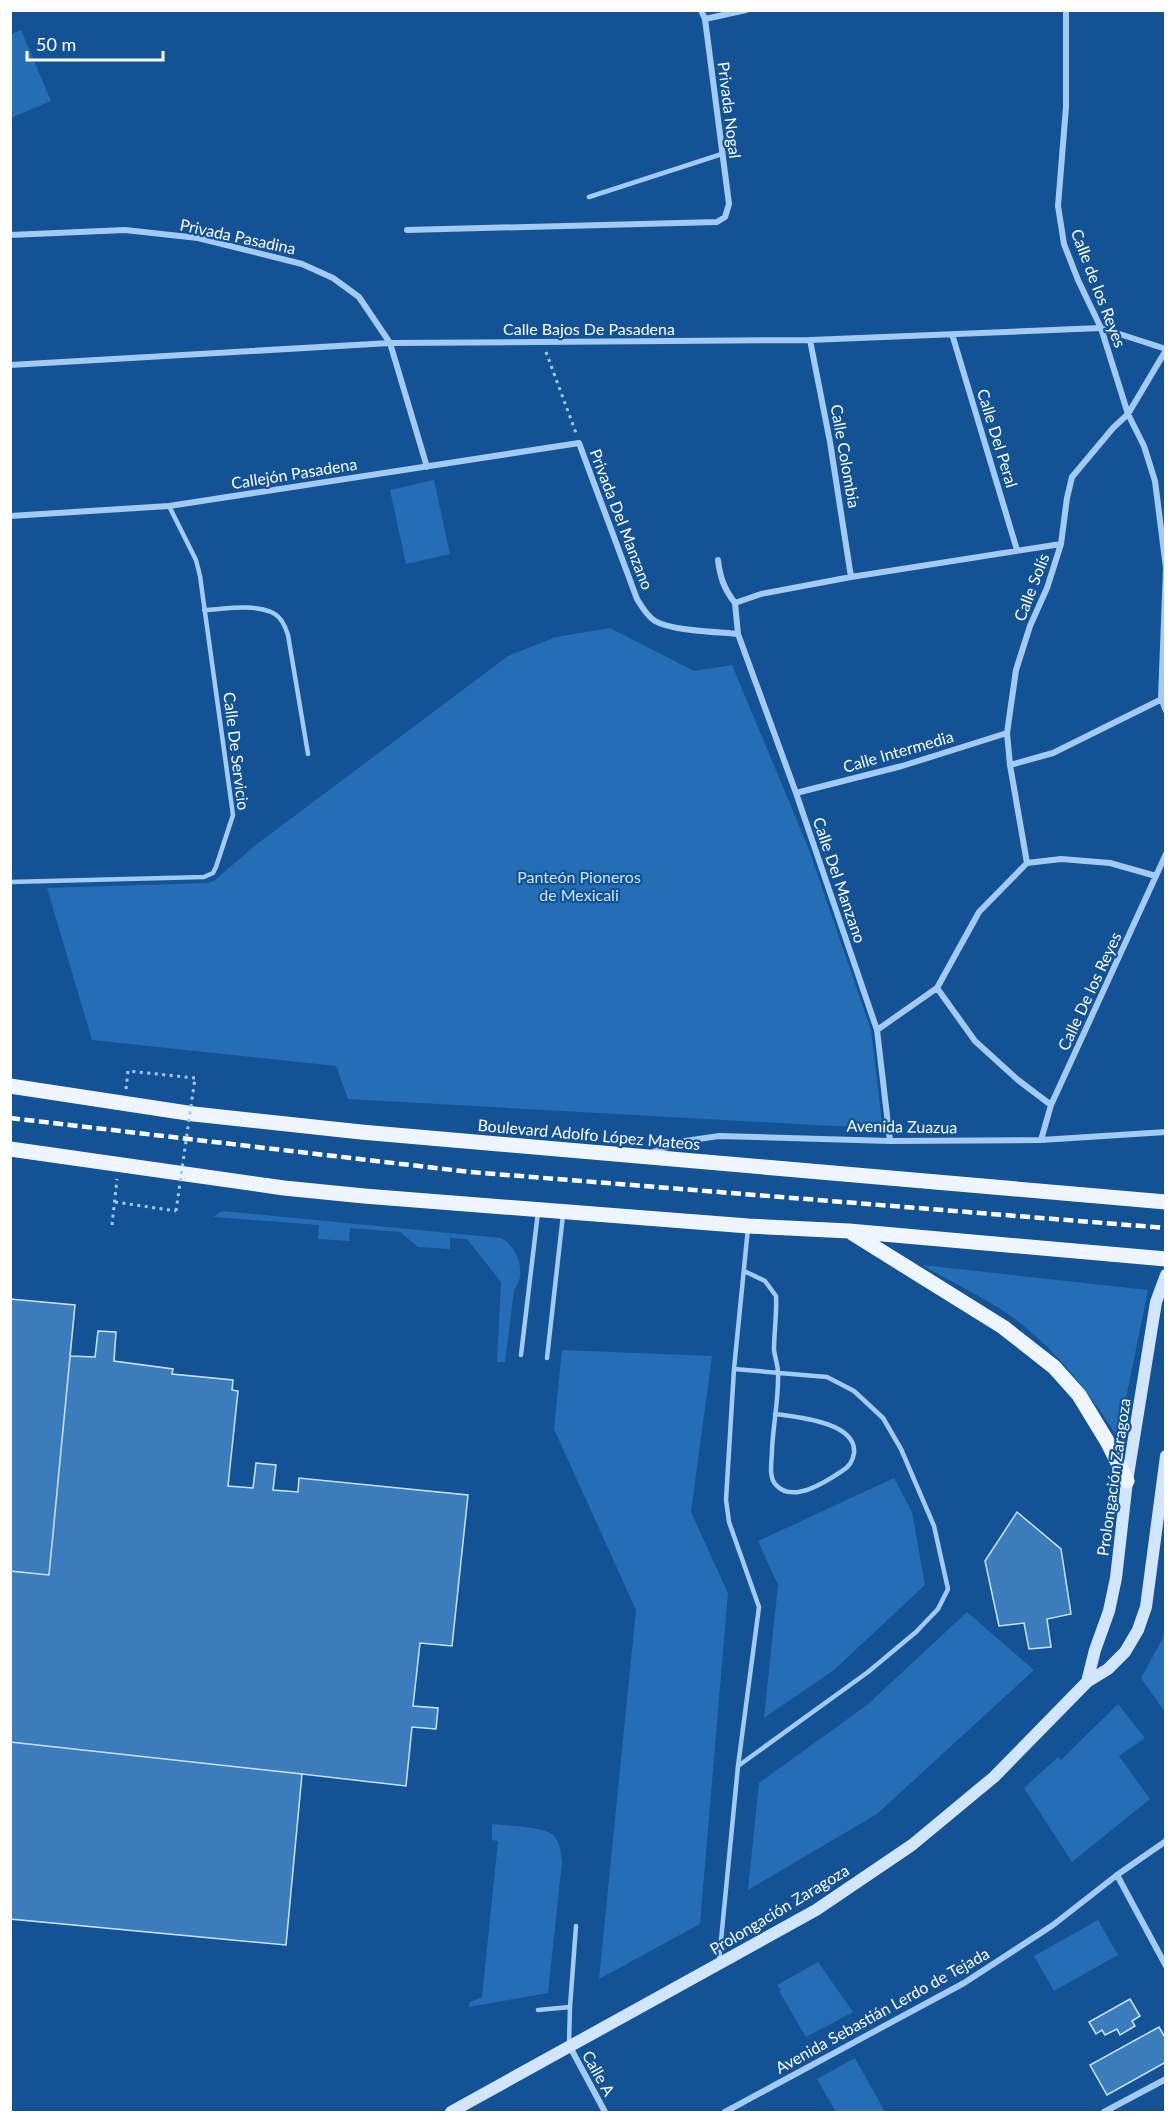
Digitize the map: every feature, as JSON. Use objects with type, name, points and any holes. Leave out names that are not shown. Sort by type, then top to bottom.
[{"type":"main road","name":"Boulevard Adolfo López Mateos","points":[[10,1086],[194,1114],[361,1132],[1166,1202]]},
{"type":"main road","points":[[10,1149],[284,1188],[364,1196],[748,1226],[849,1231],[1166,1259]]},
{"type":"main road","points":[[849,1231],[1003,1327],[1054,1367],[1079,1395],[1107,1441],[1127,1481]]},
{"type":"main road","name":"Prolongación Zaragoza","points":[[1087,1682],[1095,1650],[1109,1611],[1116,1578],[1127,1481],[1156,1302],[1166,1275]]},
{"type":"main road","name":"Prolongación Zaragoza","points":[[451,2112],[816,1910],[912,1845],[994,1777],[1087,1682],[1108,1669],[1125,1652],[1138,1630],[1146,1607],[1166,1456]]},
{"type":"street","name":"Privada Nogal","points":[[407,230],[717,222],[725,217],[729,204],[705,19],[701,10]]},
{"type":"street","points":[[705,19],[747,10]]},
{"type":"street","name":"Calle de los Reyes","points":[[1066,10],[1066,107],[1058,206],[1064,244],[1101,328],[1128,414],[1144,446],[1155,481],[1166,568],[1163,698],[1166,711]]},
{"type":"street","name":"Privada Pasadina","points":[[10,234],[125,230],[198,238],[302,264],[333,278],[359,297],[390,343]]},
{"type":"street","name":"Calle Bajos De Pasadena","points":[[10,365],[390,343],[810,340],[1101,328],[1166,350]]},
{"type":"street","name":"Calle Del Peral","points":[[952,334],[1017,550]]},
{"type":"street","name":"Calle Colombia","points":[[810,340],[830,442],[851,577]]},
{"type":"street","points":[[390,343],[427,467]]},
{"type":"street","name":"Calle Solís","points":[[1027,863],[1010,765],[1007,733],[1016,669],[1061,544],[1066,498],[1072,477],[1113,428],[1128,414],[1166,350]]},
{"type":"street","name":"Callejón Pasadena","points":[[10,516],[169,506],[579,443]]},
{"type":"street","name":"Privada Del Manzano","points":[[579,443],[637,599],[644,610],[653,620],[667,626],[738,634]]},
{"type":"street","points":[[735,603],[761,594],[851,577],[1061,544]]},
{"type":"street","points":[[718,560],[720,576],[726,591],[735,603],[738,634]]},
{"type":"street","name":"Calle Del Manzano","points":[[738,634],[796,793],[877,1030],[890,1141]]},
{"type":"street","points":[[1010,765],[1053,753],[1163,698]]},
{"type":"street","name":"Calle Intermedia","points":[[796,793],[902,766],[1007,733]]},
{"type":"street","name":"Calle De los Reyes","points":[[1041,1140],[1051,1106],[1166,854]]},
{"type":"street","points":[[877,1030],[937,988],[979,912],[1027,863],[1061,859],[1110,863],[1156,876]]},
{"type":"street","points":[[937,988],[975,1041],[1051,1106]]},
{"type":"street","name":"Avenida Zuazua","points":[[640,1157],[685,1141],[719,1136],[890,1141],[1041,1140],[1166,1132]]},
{"type":"street","name":"Avenida Sebastián Lerdo de Tejada","points":[[725,2112],[964,1983],[1053,1924],[1166,1841]]},
{"type":"street","points":[[1117,1875],[1166,1966]]},
{"type":"street","name":"Calle A","points":[[569,2045],[605,2112]]},
{"type":"street","points":[[1104,2112],[1166,2079]]},
{"type":"lane","points":[[589,197],[722,154]]},
{"type":"lane","name":"Calle De Servicio","points":[[10,882],[204,878],[213,873],[233,815],[200,576],[196,560],[169,506]]},
{"type":"lane","points":[[204,610],[253,609],[272,612],[281,619],[288,635],[308,754]]},
{"type":"lane","points":[[522,1355],[539,1209]]},
{"type":"lane","points":[[547,1358],[564,1211]]},
{"type":"lane","points":[[719,1965],[738,1766],[759,1607],[729,1522],[726,1500],[734,1369],[748,1226]]},
{"type":"lane","points":[[744,1271],[765,1281],[776,1296],[774,1351],[778,1372],[775,1414],[771,1476],[776,1486],[786,1492],[799,1492],[815,1487],[846,1469],[852,1461],[853,1442],[846,1435],[812,1419],[775,1414]]},
{"type":"lane","points":[[734,1369],[827,1377],[854,1391],[883,1418],[901,1449],[934,1526],[948,1589],[938,1609],[916,1632],[868,1672],[738,1766]]},
{"type":"lane","points":[[569,2045],[576,1926]]},
{"type":"lane","points":[[538,2010],[570,2007]]},
{"type":"path","name":"Privada Del Manzano","points":[[543,342],[579,443]]},
{"type":"path","points":[[115,1202],[176,1211],[195,1078],[128,1071]]},
{"type":"path","points":[[112,1225],[119,1165]]},
{"type":"green space","points":[[21,30],[51,101],[11,118],[11,34]]},
{"type":"green space","points":[[434,480],[450,554],[406,564],[390,490]]},
{"type":"green space","name":"Panteón Pioneros de Mexicali","points":[[610,628],[694,671],[732,665],[808,847],[871,1030],[882,1122],[873,1127],[833,1126],[348,1099],[336,1066],[92,1040],[47,888],[208,883],[215,880],[257,844],[508,656],[556,637]]},
{"type":"green space","points":[[222,1211],[501,1238],[514,1251],[520,1269],[519,1281],[514,1290],[505,1362],[497,1362],[501,1282],[467,1239],[450,1238],[450,1249],[418,1247],[400,1232],[350,1228],[349,1241],[318,1239],[319,1225],[213,1217]]},
{"type":"green space","points":[[922,1265],[1148,1290],[1118,1438],[1096,1404],[1042,1342],[990,1302]]},
{"type":"green space","points":[[562,1350],[712,1356],[691,1512],[728,1593],[700,1924],[599,1979],[636,1610],[554,1429]]},
{"type":"green space","points":[[894,1478],[912,1512],[925,1585],[834,1670],[764,1718],[778,1585],[758,1541]]},
{"type":"green space","points":[[967,1612],[1034,1670],[877,1814],[748,1890],[759,1783],[867,1705]]},
{"type":"green space","points":[[1165,1625],[1166,1712],[1141,1678],[1163,1638]]},
{"type":"green space","points":[[1118,1704],[1145,1738],[1119,1756],[1150,1799],[1072,1862],[1024,1788],[1058,1757],[1061,1760]]},
{"type":"green space","points":[[492,1824],[542,1830],[553,1835],[559,1844],[562,1862],[548,1993],[469,2007],[470,2002],[482,1997],[498,1841],[492,1840]]},
{"type":"green space","points":[[1098,1920],[1118,1955],[1054,1991],[1034,1956]]},
{"type":"green space","points":[[818,1962],[853,2012],[806,2037],[777,1985]]},
{"type":"green space","points":[[855,2058],[885,2112],[836,2112],[817,2079]]},
{"type":"building","points":[[10,1299],[75,1305],[70,1356],[95,1357],[98,1331],[116,1332],[114,1361],[173,1369],[172,1374],[233,1380],[232,1390],[238,1391],[228,1486],[253,1488],[256,1463],[276,1465],[273,1490],[298,1492],[299,1478],[468,1495],[452,1646],[420,1643],[413,1706],[438,1708],[436,1729],[412,1727],[406,1786],[302,1774],[286,1945],[10,1919]]},
{"type":"building","points":[[10,1299],[75,1305],[49,1575],[10,1571]]},
{"type":"building","points":[[1017,1512],[1061,1549],[1071,1614],[1047,1619],[1051,1647],[1029,1649],[1024,1623],[999,1626],[985,1561]]},
{"type":"building","points":[[10,1742],[302,1774],[286,1945],[10,1919]]},
{"type":"building","points":[[1130,1999],[1140,2016],[1132,2021],[1135,2026],[1120,2035],[1117,2029],[1105,2035],[1102,2030],[1096,2034],[1089,2022]]},
{"type":"building","points":[[1159,2027],[1166,2039],[1166,2062],[1107,2095],[1090,2065]]},
{"type":"railway","points":[[10,1118],[470,1172],[1166,1228]]}]
